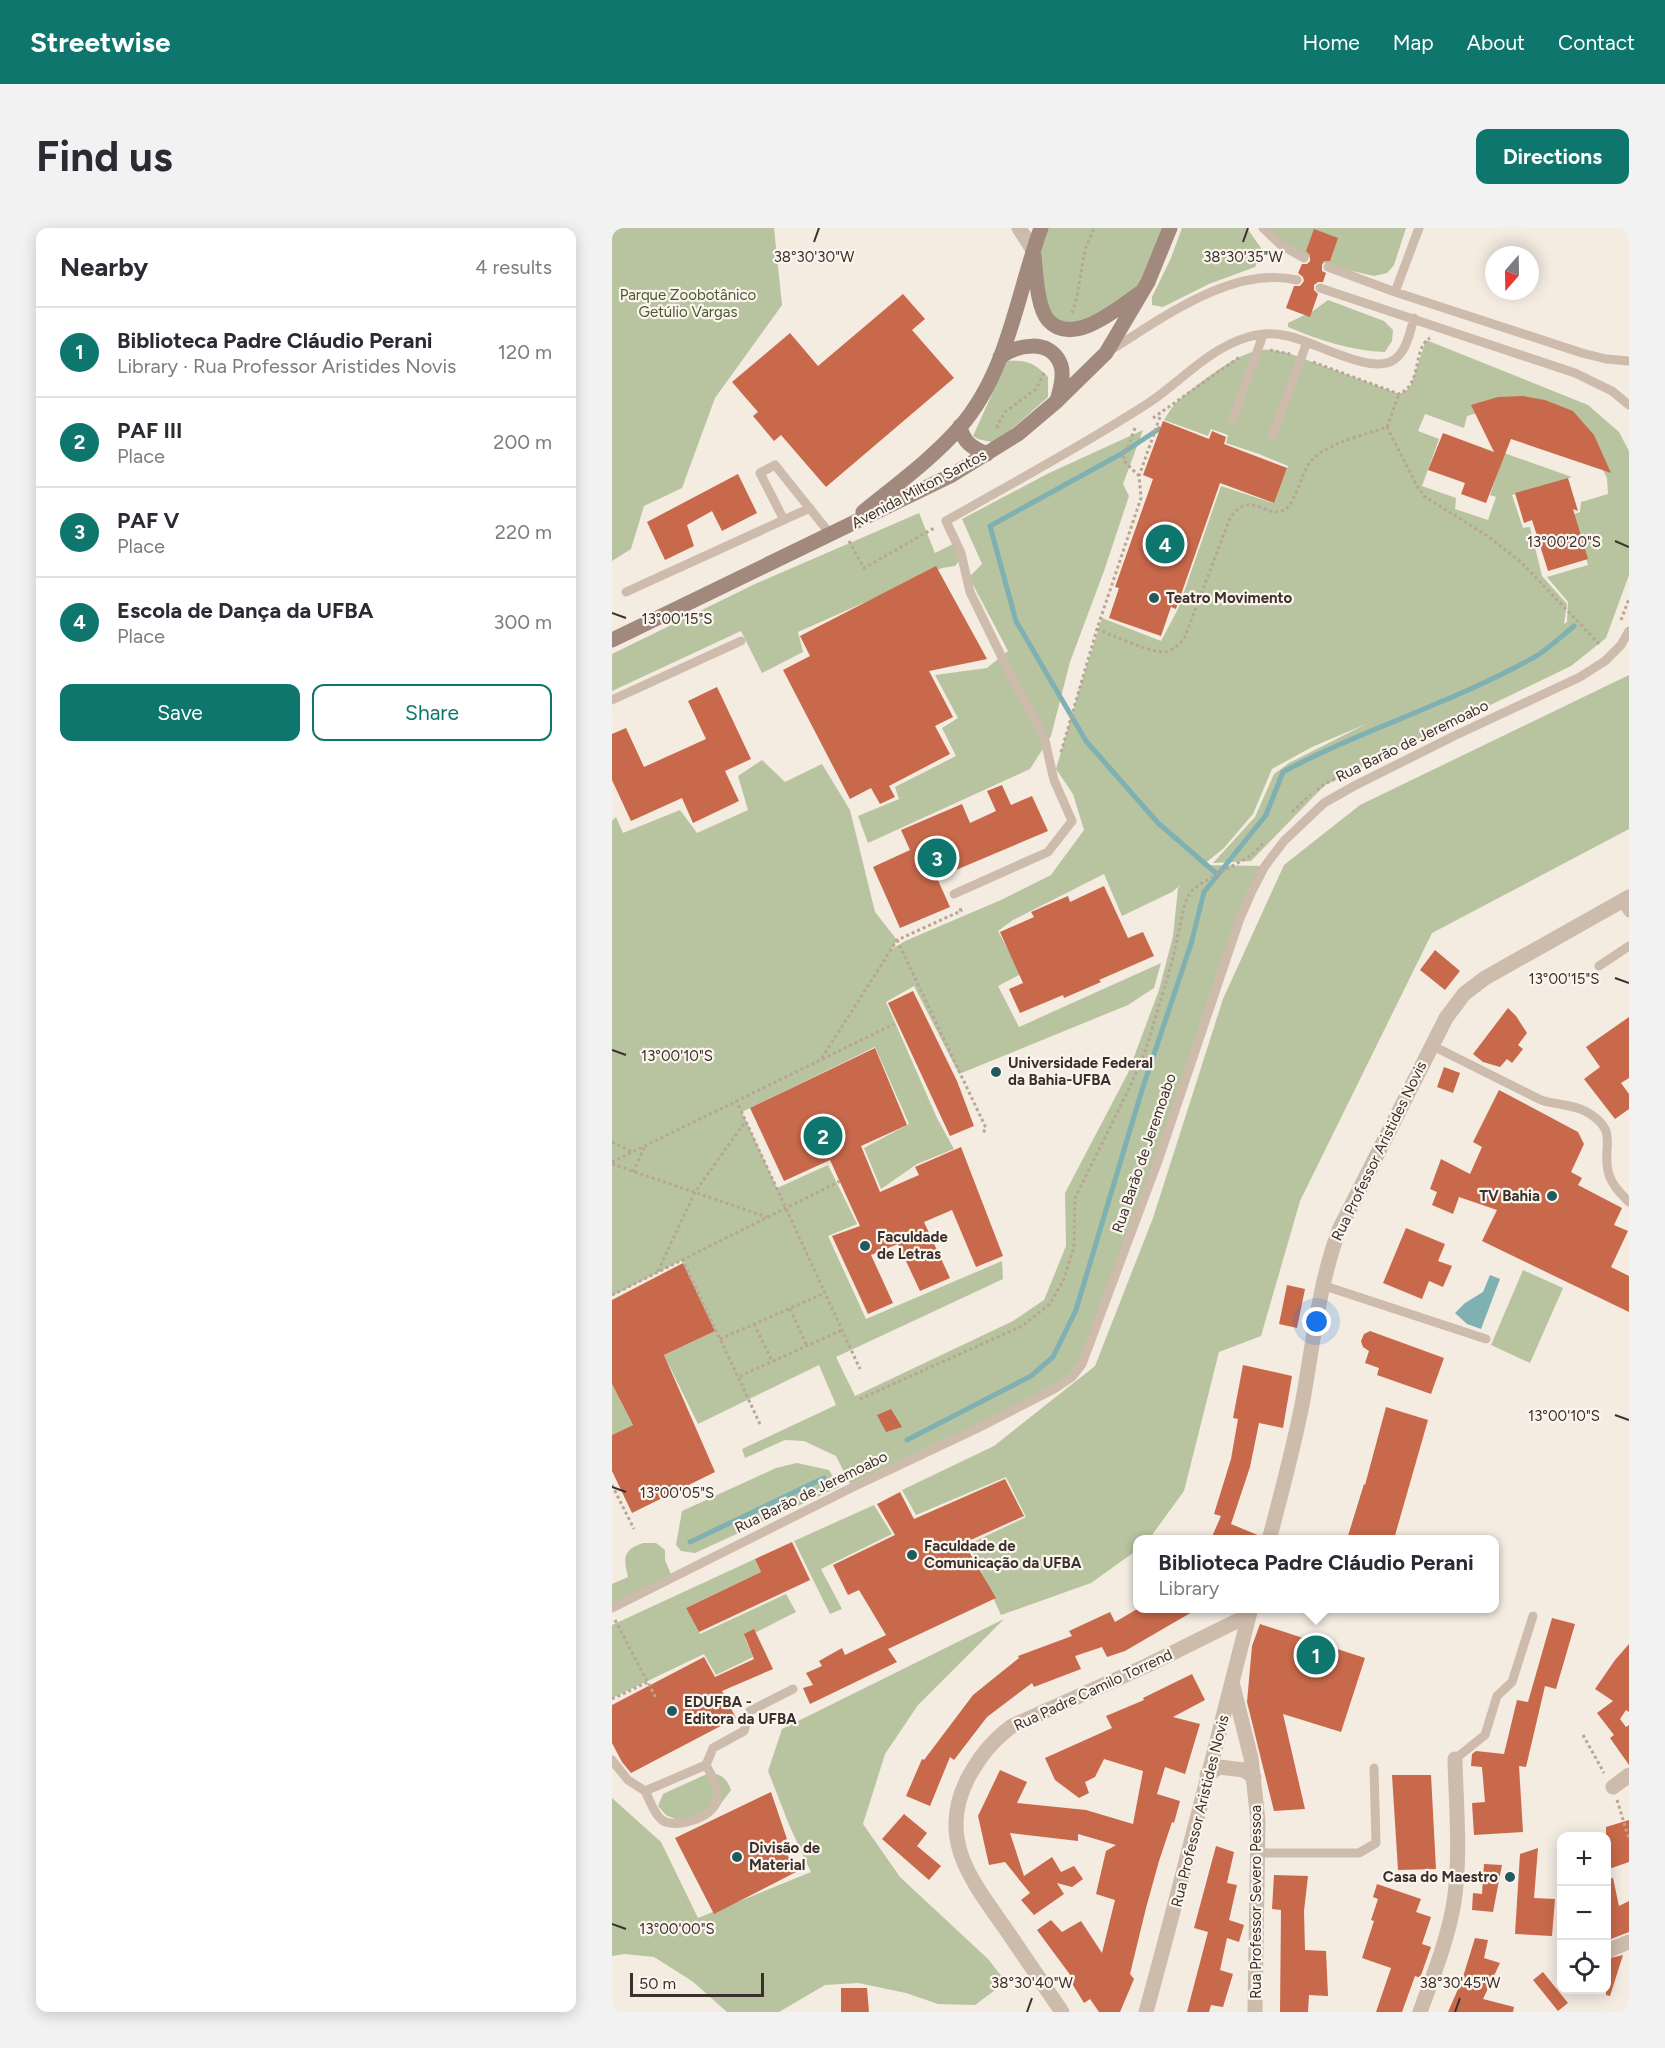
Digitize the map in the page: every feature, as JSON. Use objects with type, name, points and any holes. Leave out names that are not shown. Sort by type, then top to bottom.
[{"type":"main road","name":"Avenida Milton Santos","points":[[837,532],[934,452],[960,426],[981,396],[1000,357],[1041,228]]},
{"type":"main road","name":"Avenida Milton Santos","points":[[612,640],[952,475],[1018,434],[1057,401],[1106,353],[1143,291],[1170,228]]},
{"type":"main road","points":[[1033,250],[1036,281],[1043,310],[1048,320],[1056,326],[1067,330],[1077,330],[1091,325],[1143,291]]},
{"type":"main road","points":[[1000,357],[1019,347],[1031,346],[1043,348],[1054,355],[1060,363],[1062,375],[1057,401]]},
{"type":"main road","points":[[960,426],[965,441],[987,454]]},
{"type":"street","points":[[1019,228],[1033,250]]},
{"type":"street","name":"Rua Professor Aristides Novis","points":[[1270,1535],[1302,1405],[1322,1285],[1339,1230],[1446,1017],[1464,994],[1485,978],[1626,904]]},
{"type":"street","name":"Rua Padre Camilo Torrend","points":[[1062,2012],[982,1895],[969,1872],[957,1845],[954,1820],[960,1794],[976,1764],[994,1740],[1012,1726],[1146,1666],[1248,1613]]},
{"type":"street","name":"Rua Professor Aristides Novis","points":[[1146,2012],[1177,1902],[1207,1775],[1233,1686],[1250,1613]]},
{"type":"street","name":"Rua Professor Severo Pessoa","points":[[1233,1686],[1251,1758],[1258,1821],[1256,2012]]},
{"type":"street","points":[[1420,2012],[1437,1965],[1454,1903],[1457,1874],[1455,1759]]},
{"type":"street","points":[[1207,1775],[1220,1767],[1244,1770],[1254,1777]]},
{"type":"street","points":[[1613,1787],[1629,1775]]},
{"type":"street","points":[[1611,1949],[1629,1942]]},
{"type":"lane","points":[[1263,228],[1281,245],[1304,258]]},
{"type":"lane","points":[[1395,292],[1419,228]]},
{"type":"lane","points":[[1328,267],[1395,292],[1582,353],[1606,359],[1629,361]]},
{"type":"lane","points":[[1106,353],[1193,301],[1227,286],[1254,278],[1271,276],[1297,280]]},
{"type":"lane","points":[[1320,288],[1575,373],[1612,391],[1629,405]]},
{"type":"lane","points":[[954,894],[1048,852],[1072,821],[1054,780],[1044,736],[1010,674],[970,592],[960,553],[946,521],[1152,401],[1215,354],[1235,342],[1263,334],[1290,336],[1361,362],[1376,365],[1388,364],[1397,358],[1404,348],[1414,318]]},
{"type":"lane","points":[[1233,419],[1263,334]]},
{"type":"lane","points":[[1273,435],[1307,342]]},
{"type":"lane","points":[[784,520],[759,473],[775,465],[810,508],[837,532]]},
{"type":"lane","points":[[626,592],[810,508]]},
{"type":"lane","name":"Rua Barão de Jeremoabo","points":[[612,1608],[849,1489],[986,1424],[1054,1389],[1072,1377],[1086,1355],[1131,1238],[1235,932],[1265,866],[1284,841],[1324,803],[1454,736],[1580,677],[1605,661],[1621,645],[1629,631]]},
{"type":"lane","points":[[612,700],[741,640]]},
{"type":"lane","points":[[1599,966],[1629,946]]},
{"type":"lane","points":[[1431,1045],[1541,1100],[1554,1105],[1583,1110],[1594,1117],[1603,1126],[1609,1141],[1608,1168],[1611,1180],[1619,1193],[1629,1202]]},
{"type":"lane","points":[[1322,1285],[1486,1339]]},
{"type":"lane","points":[[1455,1759],[1485,1735],[1497,1696],[1512,1682],[1533,1616]]},
{"type":"lane","points":[[645,1791],[706,1765],[713,1748],[744,1731],[750,1711],[793,1689]]},
{"type":"lane","points":[[612,1760],[628,1780],[645,1791],[655,1812],[662,1820],[672,1824],[685,1823],[714,1808],[717,1791],[706,1765]]},
{"type":"lane","points":[[1258,1853],[1359,1853],[1376,1843],[1374,1768]]},
{"type":"path","points":[[1152,418],[1161,415],[1224,366],[1242,355],[1257,350],[1272,350],[1301,358],[1399,394],[1411,385],[1426,340],[1432,337]]},
{"type":"path","points":[[1399,394],[1387,427],[1424,496],[1488,537],[1523,564],[1602,647]]},
{"type":"path","points":[[1070,719],[1097,629],[1141,498],[1138,476],[1161,415]]},
{"type":"path","points":[[1128,432],[1144,423]]},
{"type":"path","points":[[1097,629],[1154,650],[1166,652],[1177,647],[1184,639],[1230,518],[1236,510],[1246,505],[1258,505],[1274,512],[1284,510],[1290,504],[1310,461],[1323,449],[1387,427]]},
{"type":"path","points":[[1135,428],[1123,460],[1138,476]]},
{"type":"path","points":[[837,532],[864,568],[946,521]]},
{"type":"path","points":[[822,1059],[897,940],[961,911],[954,894]]},
{"type":"path","points":[[897,940],[986,1128],[983,1133]]},
{"type":"path","points":[[612,1163],[894,1024]]},
{"type":"path","points":[[736,1100],[860,1369]]},
{"type":"path","points":[[657,1272],[695,1192],[746,1121]]},
{"type":"path","points":[[612,1142],[633,1152]]},
{"type":"path","points":[[633,1172],[645,1146]]},
{"type":"path","points":[[612,1163],[767,1216]]},
{"type":"path","points":[[612,1295],[840,1181]]},
{"type":"path","points":[[682,1259],[760,1424]]},
{"type":"path","points":[[720,1339],[825,1293]]},
{"type":"path","points":[[790,1309],[807,1346]]},
{"type":"path","points":[[754,1324],[772,1361]]},
{"type":"path","points":[[738,1377],[842,1330]]},
{"type":"path","points":[[612,1485],[634,1529]]},
{"type":"path","points":[[612,1614],[656,1698]]},
{"type":"path","points":[[612,1699],[648,1682]]},
{"type":"path","points":[[1583,1735],[1613,1787],[1629,1839]]},
{"type":"green space","name":"Parque Zoobotânico Getúlio Vargas","points":[[612,228],[774,228],[782,305],[715,398],[682,488],[644,506],[631,549],[612,561]]},
{"type":"green space","points":[[1041,228],[1170,228],[1148,281],[1102,319],[1056,326],[1037,281]]},
{"type":"green space","points":[[1182,228],[1247,228],[1263,251],[1255,267],[1209,284],[1163,307],[1152,305],[1152,297],[1171,258]]},
{"type":"green space","points":[[1267,228],[1406,228],[1394,265],[1387,273],[1374,276],[1335,267],[1292,251]]},
{"type":"green space","points":[[1328,300],[1384,321],[1393,330],[1392,341],[1385,352],[1360,350],[1335,344],[1288,327],[1288,323],[1313,311]]},
{"type":"green space","points":[[1426,340],[1588,405],[1619,432],[1629,451],[1629,575],[1606,638],[1571,666],[1325,785],[1251,861],[1213,863],[1255,817],[1274,774],[1289,763],[1366,724],[1312,747],[1272,769],[1253,814],[1224,848],[1203,865],[1265,866],[1252,891],[1082,1364],[1054,1389],[850,1484],[836,1456],[804,1441],[785,1440],[745,1458],[742,1449],[836,1405],[819,1365],[698,1424],[664,1355],[715,1331],[682,1260],[612,1296],[612,821],[616,817],[623,833],[680,810],[697,833],[748,810],[738,776],[762,760],[785,782],[822,764],[850,810],[875,912],[897,940],[892,949],[1051,875],[1084,830],[1073,794],[1056,769],[1102,618],[1161,641],[1178,609],[1221,486],[1273,503],[1288,466],[1226,443],[1228,435],[1211,429],[1208,436],[1164,420],[1172,408],[1215,372],[1247,354],[1260,350],[1288,353],[1399,394],[1411,385]],"holes":[[[1494,408],[1591,446],[1607,478],[1608,494],[1581,502],[1580,512],[1574,514],[1588,565],[1547,577],[1568,602],[1567,622],[1564,624],[1567,604],[1542,576],[1530,527],[1523,528],[1512,495],[1572,477],[1504,453],[1490,495],[1496,497],[1488,520],[1455,509],[1456,498],[1422,486],[1439,439],[1418,431],[1425,414],[1464,428],[1467,416]],[[1104,874],[1122,916],[1172,892],[1182,884],[1178,888],[1173,936],[1159,990],[1128,1073],[1065,1193],[1066,1246],[1044,1300],[1013,1321],[855,1396],[836,1357],[1003,1279],[1002,1261],[866,1319],[828,1236],[857,1224],[828,1165],[777,1188],[742,1112],[875,1047],[909,1124],[864,1148],[881,1189],[917,1164],[954,1149],[937,1118],[886,1002],[914,986],[959,1074],[1128,1005],[1154,988],[1161,963],[1019,1027],[998,986],[1021,974],[998,931],[1013,920]]]},
{"type":"green space","points":[[1007,361],[1026,362],[1043,372],[1048,377],[1048,397],[996,443],[978,439],[973,436]]},
{"type":"green space","points":[[1143,430],[1123,484],[1129,496],[1070,662],[1051,736],[1030,769],[868,843],[858,816],[899,799],[895,787],[956,756],[942,728],[958,718],[935,675],[987,668],[1008,651],[969,577],[982,564],[962,519],[1047,474]]},
{"type":"green space","points":[[919,513],[935,553],[959,541],[964,555],[955,566],[942,568],[798,632],[803,652],[762,673],[741,631],[612,691],[612,654],[755,584]]},
{"type":"green space","points":[[1629,675],[1629,829],[1432,933],[1300,1201],[1261,1336],[1219,1352],[1184,1491],[1152,1535],[1133,1535],[1133,1553],[1091,1583],[1001,1615],[969,1544],[1026,1517],[1006,1477],[916,1515],[902,1490],[994,1446],[1095,1366],[1153,1218],[1223,999],[1284,865],[1360,805]]},
{"type":"green space","points":[[1523,1270],[1563,1288],[1530,1363],[1491,1345]]},
{"type":"green space","points":[[612,1384],[633,1425],[612,1435]]},
{"type":"green space","points":[[797,1463],[829,1470],[839,1487],[695,1553],[681,1551],[676,1545],[682,1511],[776,1468]]},
{"type":"green space","points":[[874,1505],[892,1534],[821,1569],[842,1609],[830,1614],[794,1541]]},
{"type":"green space","points":[[643,1543],[656,1543],[665,1550],[665,1560],[673,1579],[612,1611],[612,1584],[628,1577],[625,1564],[626,1555],[632,1548]]},
{"type":"green space","points":[[755,1559],[761,1572],[686,1608],[700,1634],[786,1594],[796,1612],[745,1638],[753,1657],[716,1675],[704,1654],[612,1698],[612,1625]]},
{"type":"green space","points":[[1004,1619],[918,1705],[885,1754],[863,1824],[900,1877],[988,1959],[1006,1982],[975,2005],[938,2004],[906,1993],[858,1983],[825,1985],[779,2012],[727,2012],[692,1981],[654,1957],[625,1954],[612,1956],[612,1798],[661,1842],[698,1918],[811,1872],[768,1771],[782,1729]]},
{"type":"green space","points":[[709,1773],[723,1777],[731,1790],[720,1805],[682,1822],[666,1815],[658,1806],[663,1794]]},
{"type":"water","points":[[1490,1275],[1500,1279],[1481,1329],[1467,1324],[1455,1313],[1465,1303],[1483,1292]]},
{"type":"building","points":[[1314,229],[1338,238],[1330,261],[1324,261],[1322,265],[1322,271],[1326,273],[1323,282],[1314,285],[1314,290],[1318,294],[1310,317],[1286,308],[1294,286],[1300,286],[1304,281],[1298,273],[1302,264],[1310,261],[1310,255],[1306,251]]},
{"type":"building","points":[[903,294],[925,319],[912,330],[954,378],[826,487],[781,435],[774,441],[753,416],[758,412],[732,382],[790,333],[818,366]]},
{"type":"building","points":[[1523,396],[1545,400],[1573,411],[1594,435],[1611,473],[1511,439],[1486,503],[1461,494],[1465,483],[1428,470],[1443,433],[1494,452],[1471,405],[1498,397]]},
{"type":"building","points":[[1163,421],[1209,439],[1212,431],[1226,437],[1224,444],[1287,468],[1274,503],[1220,483],[1176,609],[1171,607],[1161,636],[1109,618],[1119,588],[1115,587],[1153,479],[1143,475]]},
{"type":"building","points":[[738,474],[757,513],[722,531],[712,511],[687,525],[694,546],[665,560],[647,522]]},
{"type":"building","points":[[1568,478],[1578,511],[1573,509],[1588,559],[1548,571],[1532,520],[1524,523],[1515,493]]},
{"type":"building","points":[[936,566],[987,659],[929,671],[953,717],[935,726],[950,754],[889,786],[895,797],[880,804],[871,788],[850,799],[783,670],[810,656],[800,636]]},
{"type":"building","points":[[717,687],[751,759],[725,771],[739,801],[693,823],[682,798],[631,821],[612,780],[612,734],[626,728],[644,767],[706,739],[688,701]]},
{"type":"building","points":[[1002,785],[1011,805],[1032,796],[1048,831],[937,878],[950,907],[900,928],[873,867],[910,850],[901,830],[962,804],[970,823],[996,811],[987,791]]},
{"type":"building","points":[[1104,886],[1128,938],[1143,932],[1154,956],[1064,998],[1063,995],[1020,1013],[1009,989],[1023,983],[1000,932],[1034,917],[1031,912],[1068,896],[1070,902]]},
{"type":"building","points":[[1435,950],[1460,971],[1445,990],[1420,970]]},
{"type":"building","points":[[913,991],[957,1081],[974,1126],[950,1136],[888,1003]]},
{"type":"building","points":[[1508,1008],[1527,1033],[1518,1045],[1523,1049],[1512,1063],[1507,1059],[1500,1067],[1483,1062],[1473,1054]]},
{"type":"building","points":[[1629,1017],[1629,1078],[1621,1083],[1629,1094],[1629,1109],[1615,1119],[1584,1079],[1600,1067],[1586,1047]]},
{"type":"building","points":[[875,1048],[907,1125],[861,1146],[880,1192],[919,1175],[915,1167],[961,1147],[1003,1256],[976,1267],[952,1210],[924,1222],[950,1278],[920,1291],[898,1244],[871,1255],[893,1303],[868,1314],[832,1236],[860,1226],[830,1160],[784,1181],[750,1108]]},
{"type":"building","points":[[1444,1067],[1460,1073],[1453,1093],[1437,1087]]},
{"type":"building","name":"TV Bahia","points":[[1499,1090],[1578,1132],[1584,1144],[1571,1172],[1582,1178],[1578,1185],[1622,1208],[1614,1225],[1628,1231],[1611,1267],[1629,1276],[1629,1312],[1482,1241],[1497,1210],[1459,1197],[1453,1214],[1432,1205],[1437,1192],[1430,1189],[1441,1159],[1470,1174],[1482,1147],[1473,1142]]},
{"type":"building","points":[[1406,1228],[1445,1244],[1438,1261],[1452,1266],[1443,1287],[1429,1281],[1422,1299],[1383,1283]]},
{"type":"building","points":[[683,1263],[715,1331],[664,1355],[715,1472],[632,1513],[612,1471],[612,1435],[633,1425],[612,1384],[612,1300]]},
{"type":"building","points":[[1287,1285],[1305,1289],[1297,1328],[1279,1324]]},
{"type":"building","points":[[1370,1331],[1444,1358],[1431,1394],[1377,1375],[1379,1368],[1365,1363],[1369,1351],[1363,1347],[1361,1341],[1364,1334]]},
{"type":"building","points":[[1243,1365],[1292,1376],[1283,1428],[1259,1423],[1250,1467],[1231,1524],[1258,1535],[1213,1535],[1221,1516],[1214,1514],[1231,1459],[1238,1419],[1233,1418]]},
{"type":"building","points":[[1386,1407],[1428,1420],[1395,1535],[1348,1535],[1365,1485]]},
{"type":"building","points":[[891,1409],[902,1427],[886,1432],[877,1415]]},
{"type":"building","name":"Faculdade de Comunicação da UFBA","points":[[1005,1479],[1024,1516],[964,1543],[996,1598],[888,1649],[897,1662],[810,1704],[803,1688],[813,1685],[806,1673],[822,1666],[819,1661],[842,1648],[845,1655],[886,1635],[859,1590],[848,1595],[833,1565],[895,1535],[877,1504],[900,1492],[914,1519]]},
{"type":"building","points":[[792,1542],[810,1580],[699,1632],[686,1608],[761,1572],[755,1559]]},
{"type":"building","points":[[1110,1612],[1115,1622],[1133,1612],[1190,1613],[1125,1651],[1107,1657],[1102,1647],[1075,1656],[1081,1669],[1034,1687],[1032,1683],[987,1717],[954,1760],[950,1757],[930,1806],[906,1796],[922,1759],[924,1760],[973,1695],[1019,1658],[1018,1656],[1072,1636],[1069,1631]]},
{"type":"building","points":[[1552,1618],[1575,1624],[1556,1689],[1545,1686],[1526,1767],[1519,1766],[1523,1832],[1474,1835],[1472,1803],[1485,1802],[1482,1767],[1471,1766],[1472,1754],[1476,1751],[1504,1754],[1517,1700],[1528,1702]]},
{"type":"building","points":[[1260,1624],[1365,1658],[1341,1732],[1283,1714],[1305,1809],[1274,1811],[1247,1702],[1252,1646]]},
{"type":"building","name":"EDUFBA - Editora da UFBA","points":[[754,1629],[773,1669],[722,1691],[736,1718],[631,1773],[612,1743],[612,1705],[704,1657],[715,1677],[754,1659],[744,1634]]},
{"type":"building","points":[[1629,1644],[1629,1712],[1626,1710],[1620,1719],[1626,1727],[1629,1725],[1629,1765],[1610,1738],[1614,1735],[1597,1713],[1613,1701],[1595,1689]]},
{"type":"building","points":[[1192,1674],[1205,1700],[1173,1717],[1200,1724],[1185,1774],[1165,1767],[1157,1794],[1180,1801],[1159,1861],[1146,1908],[1130,1974],[1134,1979],[1120,2012],[1099,2012],[1090,1999],[1084,2003],[1068,1977],[1071,1976],[1037,1930],[1051,1920],[1062,1932],[1081,1921],[1102,1953],[1115,1900],[1096,1894],[1106,1851],[1116,1845],[1078,1834],[1078,1841],[1010,1833],[1024,1876],[1052,1857],[1061,1872],[1074,1866],[1083,1879],[1072,1887],[1057,1883],[1064,1894],[1034,1915],[1021,1900],[1030,1893],[1005,1862],[989,1865],[978,1816],[1000,1770],[1027,1782],[1017,1803],[1086,1810],[1133,1824],[1143,1771],[1104,1759],[1095,1777],[1085,1782],[1089,1793],[1079,1798],[1055,1780],[1045,1758],[1112,1728],[1106,1716],[1144,1700],[1143,1698]]},
{"type":"building","points":[[1392,1775],[1431,1775],[1436,1869],[1398,1870]]},
{"type":"building","name":"Divisão de Material","points":[[771,1792],[787,1839],[781,1842],[796,1872],[714,1914],[675,1838]]},
{"type":"building","points":[[904,1814],[927,1833],[917,1846],[941,1866],[929,1880],[882,1839]]},
{"type":"building","points":[[1629,1820],[1629,1862],[1611,1868],[1611,1832],[1606,1832],[1606,1827]]},
{"type":"building","points":[[1216,1846],[1234,1852],[1227,1883],[1237,1885],[1229,1920],[1244,1925],[1239,1942],[1227,1938],[1220,1970],[1233,1974],[1223,2007],[1211,2005],[1209,2012],[1187,2012],[1208,1932],[1194,1928]]},
{"type":"building","points":[[1538,1848],[1534,1898],[1555,1899],[1552,1936],[1515,1934],[1520,1854]]},
{"type":"building","points":[[1484,1864],[1502,1865],[1493,1912],[1472,1910],[1473,1893],[1482,1894]]},
{"type":"building","points":[[1274,1875],[1308,1876],[1304,1911],[1305,1950],[1326,1951],[1328,1996],[1309,1995],[1308,2012],[1280,2012],[1281,1910],[1272,1909]]},
{"type":"building","points":[[1611,1878],[1613,1878],[1619,1906],[1629,1901],[1629,1932],[1611,1939],[1611,1886]]},
{"type":"building","points":[[1377,1884],[1421,1899],[1416,1912],[1431,1917],[1422,1944],[1431,1947],[1420,1978],[1415,1976],[1402,2012],[1376,2012],[1391,1968],[1362,1958],[1374,1921],[1371,1920],[1378,1899],[1373,1897]]},
{"type":"building","points":[[1475,1938],[1488,1940],[1484,1958],[1500,1963],[1483,1999],[1514,2007],[1513,2012],[1448,2012],[1462,1980]]},
{"type":"building","points":[[1623,1955],[1611,1993],[1611,1958]]},
{"type":"building","points":[[1543,1972],[1557,1989],[1557,1994],[1561,1994],[1568,2003],[1558,2011],[1533,1980]]},
{"type":"building","points":[[841,1988],[867,1988],[869,2012],[841,2012]]},
{"type":"waterway","points":[[1159,429],[1121,454],[990,526],[1016,621],[1086,741],[1158,823],[1217,874]]},
{"type":"waterway","points":[[907,1440],[1031,1376],[1053,1357],[1076,1310],[1142,1090],[1191,944],[1204,892],[1266,815],[1283,772],[1314,756],[1507,672],[1538,655],[1574,626]]},
{"type":"waterway","points":[[690,1542],[824,1478]]},
{"type":"place","name":"Escola de Dança da UFBA","points":[[1165,544]]},
{"type":"place","name":"Teatro Movimento","points":[[1154,598]]},
{"type":"place","name":"PAF V","points":[[937,858]]},
{"type":"place","name":"Universidade Federal da Bahia-UFBA","points":[[996,1072]]},
{"type":"place","name":"PAF III","points":[[823,1136]]},
{"type":"place","name":"TV Bahia","points":[[1552,1196]]},
{"type":"place","name":"Faculdade de Letras","points":[[865,1246]]},
{"type":"place","name":"Faculdade de Comunicação da UFBA","points":[[912,1555]]},
{"type":"place","name":"Biblioteca Padre Cláudio Perani","points":[[1316,1655]]},
{"type":"place","name":"EDUFBA - Editora da UFBA","points":[[672,1711]]},
{"type":"place","name":"Divisão de Material","points":[[737,1857]]},
{"type":"place","name":"Casa do Maestro","points":[[1510,1877]]}]
